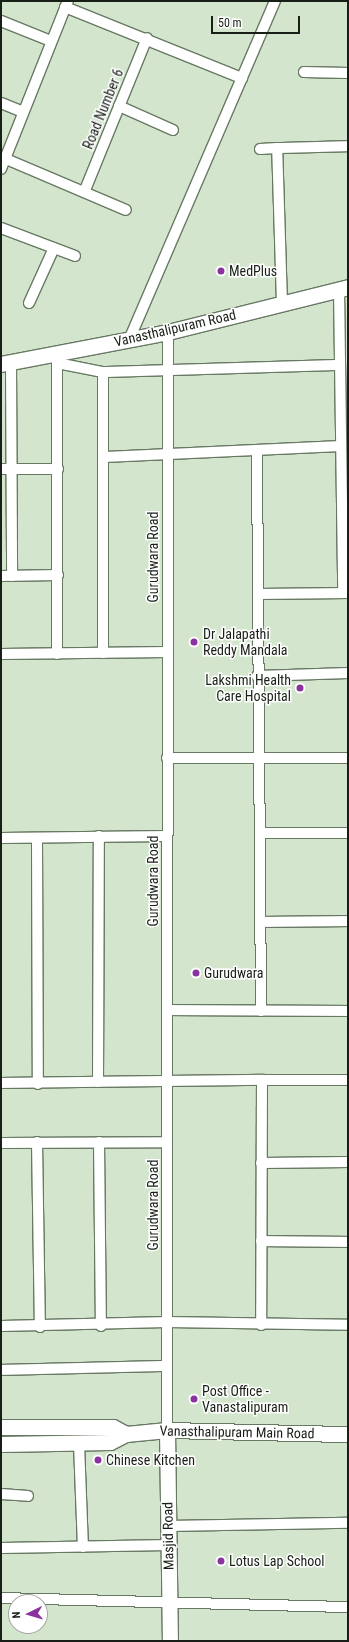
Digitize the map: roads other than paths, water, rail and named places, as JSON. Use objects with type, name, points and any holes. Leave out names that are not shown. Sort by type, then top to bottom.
[{"type":"street","points":[[129,340],[275,1]]},
{"type":"street","points":[[1,169],[67,4],[242,78]]},
{"type":"street","points":[[1,21],[51,41]]},
{"type":"street","name":"Road Number 6","points":[[85,190],[146,38]]},
{"type":"street","points":[[304,72],[348,73]]},
{"type":"street","points":[[1,103],[23,112]]},
{"type":"street","points":[[119,106],[173,130]]},
{"type":"street","points":[[260,149],[348,146]]},
{"type":"street","points":[[277,148],[282,303]]},
{"type":"street","points":[[6,159],[85,190],[126,210]]},
{"type":"street","points":[[1,228],[75,256]]},
{"type":"street","points":[[29,304],[54,248]]},
{"type":"street","points":[[258,594],[346,593],[339,365],[344,288]]},
{"type":"street","name":"Vanasthalipuram Road","points":[[6,364],[57,358],[344,288]]},
{"type":"street","name":"Gurudwara Road","points":[[167,1430],[168,332]]},
{"type":"street","points":[[57,654],[57,358],[103,372],[168,372],[339,365]]},
{"type":"street","points":[[6,364],[6,469],[12,576]]},
{"type":"street","points":[[103,372],[105,458],[103,653]]},
{"type":"street","points":[[105,458],[258,452],[341,446]]},
{"type":"street","points":[[258,452],[257,676],[260,758],[262,922],[261,1011]]},
{"type":"street","points":[[6,469],[58,469]]},
{"type":"street","points":[[1,576],[58,575]]},
{"type":"street","points":[[1,654],[167,652]]},
{"type":"street","points":[[257,676],[348,673]]},
{"type":"street","points":[[167,758],[348,758]]},
{"type":"street","points":[[260,833],[348,833]]},
{"type":"street","points":[[98,1082],[99,836]]},
{"type":"street","points":[[1,838],[37,839],[99,836],[167,836]]},
{"type":"street","points":[[37,839],[38,1084]]},
{"type":"street","points":[[262,922],[348,921]]},
{"type":"street","points":[[167,1010],[348,1010]]},
{"type":"street","points":[[1,1083],[38,1084],[167,1080],[348,1080]]},
{"type":"street","points":[[261,1325],[262,1080]]},
{"type":"street","points":[[37,1142],[40,1327]]},
{"type":"street","points":[[99,1142],[101,1326]]},
{"type":"street","points":[[1,1143],[167,1142]]},
{"type":"street","points":[[261,1163],[348,1162]]},
{"type":"street","points":[[261,1242],[348,1242]]},
{"type":"street","points":[[1,1326],[101,1326],[167,1322],[261,1325],[348,1325]]},
{"type":"street","points":[[1,1370],[167,1366]]},
{"type":"street","name":"Vanasthalipuram Main Road","points":[[1,1427],[113,1427],[126,1434]]},
{"type":"street","name":"Vanasthalipuram Main Road","points":[[1,1444],[79,1444],[110,1442],[126,1434],[167,1430],[348,1434]]},
{"type":"street","name":"Masjid Road","points":[[167,1430],[170,1641]]},
{"type":"street","points":[[79,1444],[83,1547]]},
{"type":"street","points":[[1,1494],[28,1496]]},
{"type":"street","points":[[168,1526],[348,1523]]},
{"type":"street","points":[[1,1548],[168,1545]]},
{"type":"street","points":[[1,1598],[169,1601],[348,1607]]},
{"type":"place","name":"MedPlus","points":[[221,271]]},
{"type":"place","name":"Dr Jalapathi Reddy Mandala","points":[[194,642]]},
{"type":"place","name":"Lakshmi Health Care Hospital","points":[[300,688]]},
{"type":"place","name":"Gurudwara","points":[[196,973]]},
{"type":"place","name":"Post Office - Vanastalipuram","points":[[194,1399]]},
{"type":"place","name":"Chinese Kitchen","points":[[98,1460]]},
{"type":"place","name":"Lotus Lap School","points":[[221,1561]]}]
